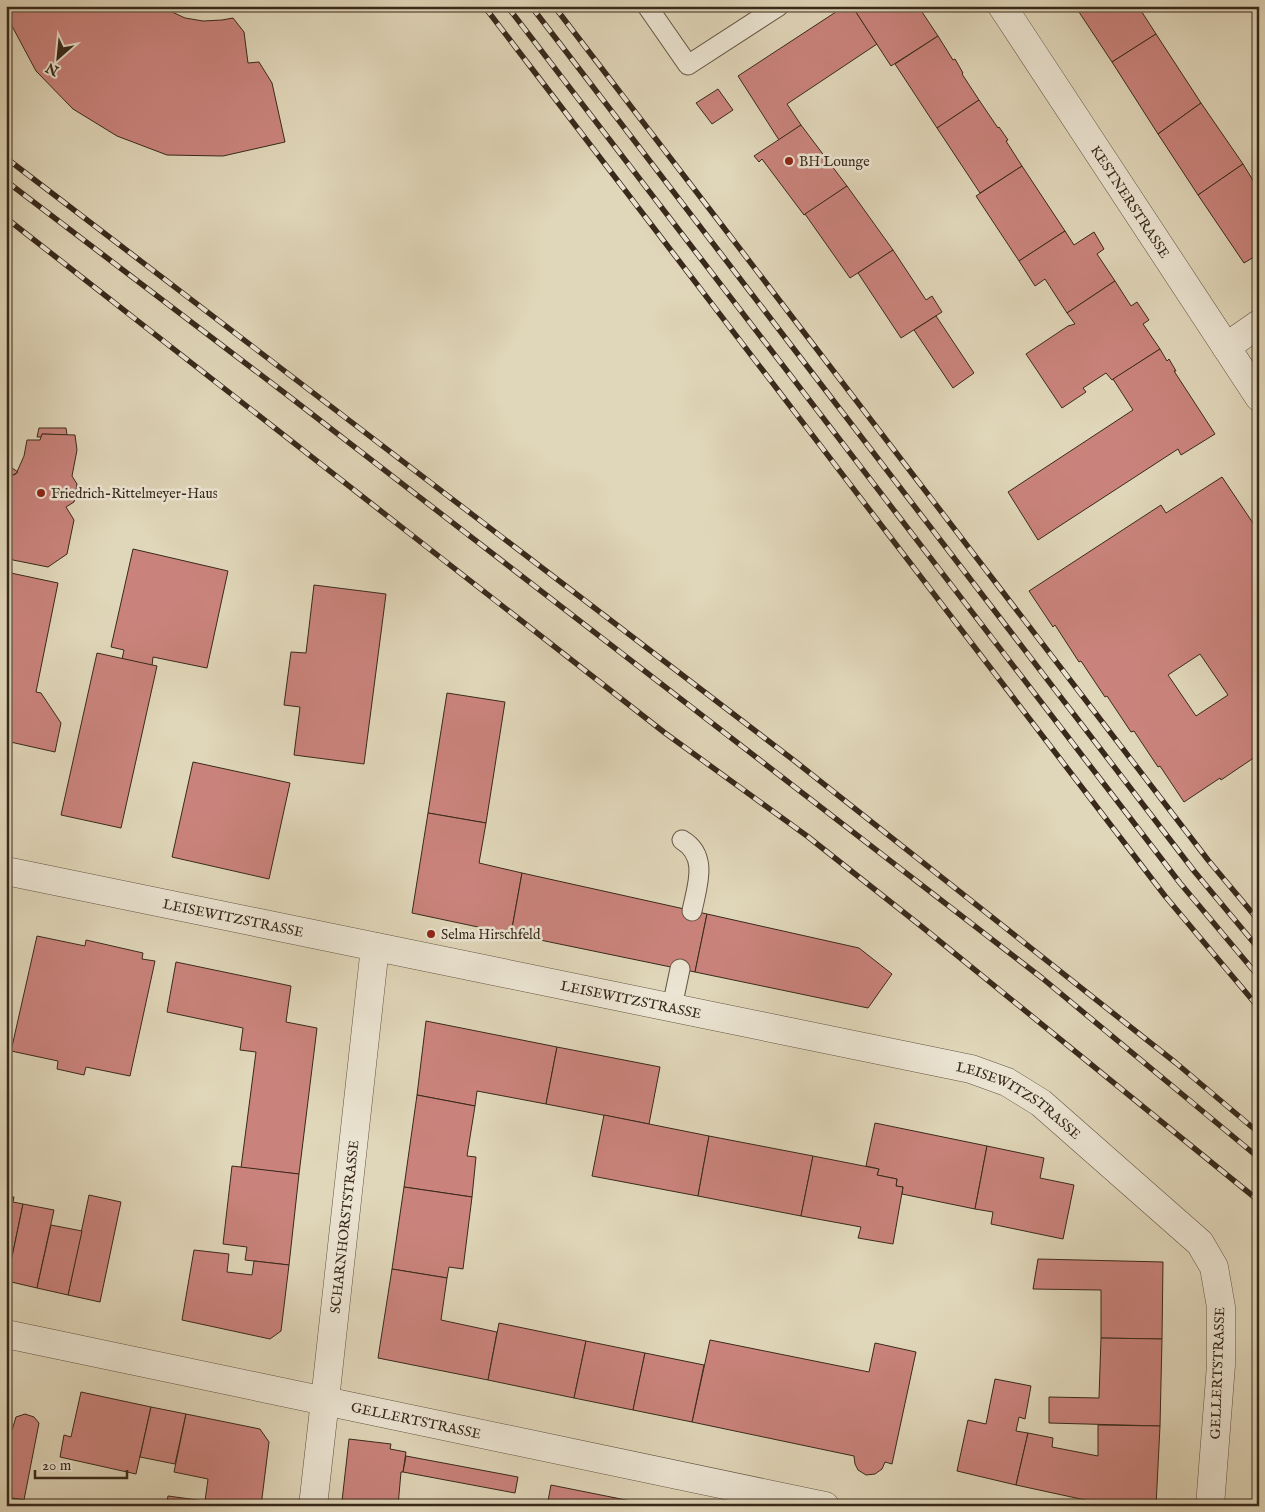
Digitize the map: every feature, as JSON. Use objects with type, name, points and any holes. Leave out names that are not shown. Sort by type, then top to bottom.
[{"type":"street","name":"KESTNERSTRASSE","points":[[1002,6],[1259,397]]},
{"type":"street","points":[[1226,347],[1259,324]]},
{"type":"street","name":"LEISEWITZSTRASSE","points":[[6,871],[972,1069],[1007,1082],[1040,1104],[1200,1243]]},
{"type":"street","name":"SCHARNHORSTSTRASSE","points":[[313,1506],[375,947]]},
{"type":"street","name":"GELLERTSTRASSE","points":[[1200,1243],[1214,1268],[1221,1307],[1221,1365],[1210,1506]]},
{"type":"street","name":"GELLERTSTRASSE","points":[[6,1334],[825,1506]]},
{"type":"lane","points":[[647,6],[688,65],[779,6]]},
{"type":"lane","points":[[682,840],[695,853],[699,870],[692,911]]},
{"type":"lane","points":[[672,1007],[680,969]]},
{"type":"building","points":[[7,6],[164,6],[185,18],[203,21],[233,18],[244,32],[248,63],[259,62],[272,83],[285,142],[223,156],[167,155],[117,136],[73,109],[36,71],[12,26]]},
{"type":"building","points":[[845,6],[852,6],[877,44],[787,104],[801,125],[779,140],[738,76]]},
{"type":"building","points":[[852,6],[918,6],[938,36],[891,66]]},
{"type":"building","points":[[1075,6],[1138,6],[1156,34],[1112,62]]},
{"type":"building","points":[[1156,34],[1201,103],[1158,134],[1112,62]]},
{"type":"building","points":[[938,36],[953,60],[955,59],[962,74],[979,100],[937,128],[895,64]]},
{"type":"building","points":[[718,89],[733,110],[712,124],[696,103]]},
{"type":"building","points":[[979,100],[1008,140],[1006,141],[1022,166],[980,193],[937,128]]},
{"type":"building","points":[[1201,103],[1243,164],[1198,195],[1158,134]]},
{"type":"building","points":[[801,125],[847,186],[804,215],[762,159],[759,162],[754,156]]},
{"type":"building","points":[[1243,164],[1254,182],[1259,179],[1259,254],[1244,263],[1198,195]]},
{"type":"building","points":[[1022,166],[1065,231],[1019,261],[976,196]]},
{"type":"building","points":[[847,186],[893,250],[850,278],[805,214]]},
{"type":"building","points":[[1065,231],[1074,245],[1094,232],[1104,249],[1097,254],[1115,281],[1067,313],[1045,279],[1035,286],[1019,261]]},
{"type":"building","points":[[893,250],[926,300],[932,296],[942,312],[901,338],[858,273]]},
{"type":"building","points":[[1115,281],[1131,306],[1137,302],[1149,320],[1143,324],[1160,349],[1112,380],[1106,373],[1083,388],[1086,392],[1062,408],[1026,354],[1068,326],[1075,324],[1067,313]]},
{"type":"building","points":[[936,316],[974,373],[953,388],[914,330]]},
{"type":"building","points":[[1160,349],[1167,361],[1169,359],[1176,371],[1174,371],[1215,434],[1181,455],[1178,449],[1038,540],[1008,492],[1133,410],[1113,379]]},
{"type":"building","points":[[39,428],[66,428],[67,435],[42,434],[41,437],[37,437]]},
{"type":"building","name":"Friedrich-Rittelmeyer-Haus","points":[[42,434],[75,435],[77,450],[72,476],[77,484],[74,502],[66,507],[74,520],[67,554],[48,567],[13,560],[6,549],[6,472],[8,471],[13,475],[16,474],[24,456],[27,440],[40,440]]},
{"type":"building","points":[[6,464],[18,472],[13,475],[8,471],[6,472]]},
{"type":"building","points":[[1222,477],[1259,532],[1259,756],[1221,780],[1220,778],[1184,802],[1134,731],[1131,732],[1081,661],[1079,662],[1055,625],[1053,627],[1029,591],[1161,505],[1166,513]],"holes":[[[1200,654],[1228,695],[1196,716],[1168,675]]]},
{"type":"building","points":[[133,549],[228,571],[207,668],[153,657],[152,666],[122,659],[124,650],[111,647]]},
{"type":"building","points":[[6,572],[58,583],[36,692],[41,693],[61,723],[55,752],[6,741]]},
{"type":"building","points":[[314,585],[386,594],[364,764],[294,755],[300,707],[284,705],[291,652],[306,653]]},
{"type":"building","points":[[97,653],[157,666],[121,828],[61,815]]},
{"type":"building","points":[[447,693],[505,702],[486,823],[428,813]]},
{"type":"building","points":[[6,731],[12,732],[10,742],[6,741]]},
{"type":"building","points":[[6,741],[12,742],[6,769]]},
{"type":"building","points":[[193,762],[290,783],[269,879],[172,857]]},
{"type":"building","points":[[428,813],[486,823],[479,863],[522,873],[511,934],[412,913]]},
{"type":"building","points":[[522,873],[707,914],[695,972],[511,934]]},
{"type":"building","points":[[707,914],[859,948],[892,974],[868,1008],[695,972]]},
{"type":"building","points":[[37,936],[85,946],[86,940],[143,953],[142,959],[155,961],[130,1076],[86,1067],[84,1075],[57,1069],[58,1061],[11,1051]]},
{"type":"building","points":[[176,962],[291,986],[286,1022],[317,1028],[299,1174],[241,1168],[256,1052],[240,1050],[243,1028],[167,1012]]},
{"type":"building","points":[[426,1021],[557,1047],[546,1104],[477,1091],[475,1106],[417,1095]]},
{"type":"building","points":[[557,1047],[660,1067],[649,1124],[546,1104]]},
{"type":"building","points":[[417,1095],[475,1106],[467,1156],[476,1157],[472,1197],[404,1187]]},
{"type":"building","points":[[604,1115],[709,1136],[698,1196],[592,1176]]},
{"type":"building","points":[[875,1123],[987,1146],[975,1209],[902,1194],[903,1187],[896,1186],[897,1179],[877,1175],[879,1169],[866,1166]]},
{"type":"building","points":[[709,1136],[813,1156],[801,1216],[698,1196]]},
{"type":"building","points":[[987,1146],[1044,1158],[1040,1178],[1074,1185],[1063,1239],[991,1224],[993,1212],[975,1209]]},
{"type":"building","points":[[813,1156],[879,1169],[877,1175],[897,1179],[896,1186],[903,1187],[893,1244],[858,1238],[861,1227],[801,1216]]},
{"type":"building","points":[[232,1166],[299,1174],[289,1265],[245,1260],[247,1247],[223,1244]]},
{"type":"building","points":[[404,1187],[472,1197],[463,1269],[449,1267],[447,1278],[392,1269]]},
{"type":"building","points":[[89,1195],[121,1202],[100,1302],[68,1295]]},
{"type":"building","points":[[6,1196],[14,1197],[13,1202],[23,1204],[7,1281]]},
{"type":"building","points":[[23,1204],[54,1210],[37,1288],[7,1281]]},
{"type":"building","points":[[51,1225],[82,1231],[68,1295],[37,1288]]},
{"type":"building","points":[[194,1250],[229,1254],[227,1272],[252,1275],[254,1261],[289,1265],[281,1331],[270,1339],[182,1320]]},
{"type":"building","points":[[1038,1259],[1163,1262],[1162,1339],[1101,1338],[1101,1290],[1033,1289]]},
{"type":"building","points":[[392,1269],[447,1278],[441,1320],[497,1332],[488,1380],[378,1358]]},
{"type":"building","points":[[499,1323],[586,1341],[574,1398],[488,1380]]},
{"type":"building","points":[[1101,1338],[1162,1339],[1160,1426],[1049,1423],[1049,1397],[1099,1398]]},
{"type":"building","points":[[710,1340],[869,1372],[875,1343],[916,1352],[892,1464],[885,1462],[882,1469],[875,1474],[866,1475],[858,1470],[854,1456],[692,1422]]},
{"type":"building","points":[[586,1341],[645,1353],[633,1410],[574,1398]]},
{"type":"building","points":[[645,1353],[704,1365],[692,1422],[633,1410]]},
{"type":"building","points":[[995,1379],[1031,1386],[1025,1419],[1019,1417],[1016,1431],[1028,1433],[1016,1485],[957,1471],[968,1420],[986,1424]]},
{"type":"building","points":[[81,1392],[151,1407],[136,1474],[60,1457],[64,1435],[71,1437]]},
{"type":"building","points":[[151,1407],[186,1414],[175,1464],[140,1457]]},
{"type":"building","points":[[25,1414],[34,1417],[39,1423],[24,1500],[6,1497],[6,1428],[12,1430],[16,1417]]},
{"type":"building","points":[[186,1414],[260,1429],[269,1442],[261,1506],[205,1501],[208,1479],[174,1472]]},
{"type":"building","points":[[1098,1425],[1160,1426],[1156,1506],[1113,1506],[1016,1485],[1028,1433],[1053,1438],[1052,1447],[1098,1456]]},
{"type":"building","points":[[349,1439],[391,1444],[390,1449],[406,1452],[403,1472],[401,1472],[398,1506],[369,1506],[342,1501]]},
{"type":"building","points":[[406,1456],[518,1477],[515,1493],[403,1472]]},
{"type":"building","points":[[551,1485],[656,1506],[547,1506]]},
{"type":"building","points":[[168,1496],[205,1501],[246,1506],[166,1506]]},
{"type":"railway","points":[[484,6],[1165,896],[1259,1008]]},
{"type":"railway","points":[[507,6],[1180,883],[1259,977]]},
{"type":"railway","points":[[531,6],[1194,871],[1259,949]]},
{"type":"railway","points":[[554,6],[1208,860],[1259,921]]},
{"type":"railway","points":[[6,158],[796,762],[1176,1063],[1259,1133]]},
{"type":"railway","points":[[6,181],[286,394],[1042,978],[1259,1158]]},
{"type":"railway","points":[[6,218],[665,733],[807,836],[921,926],[1259,1201]]},
{"type":"place","name":"BH Lounge","points":[[789,161]]},
{"type":"place","name":"Friedrich-Rittelmeyer-Haus","points":[[41,493]]},
{"type":"place","name":"Selma Hirschfeld","points":[[431,934]]}]
